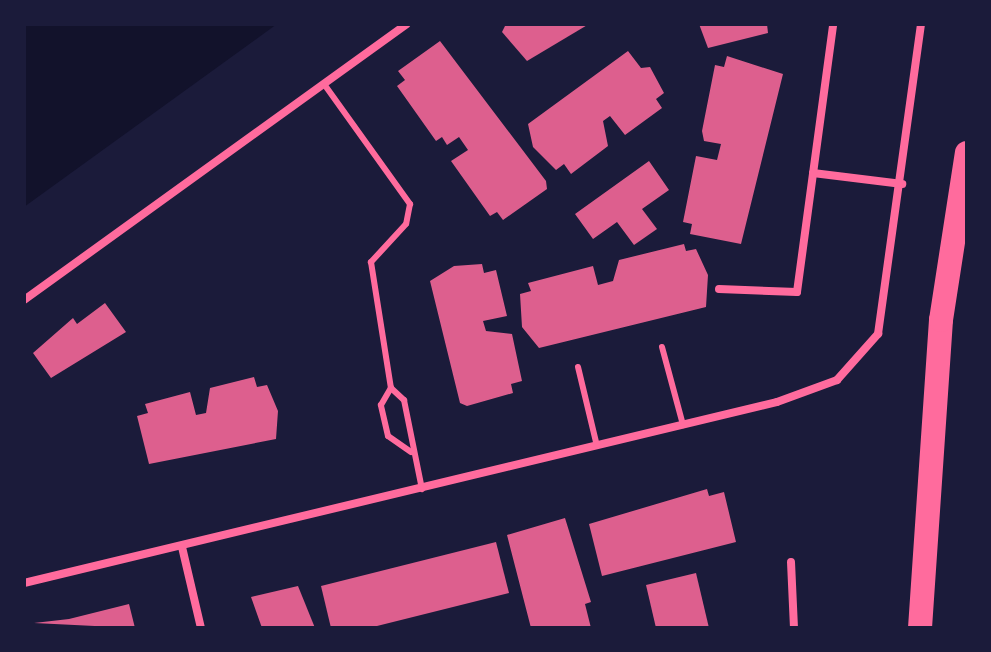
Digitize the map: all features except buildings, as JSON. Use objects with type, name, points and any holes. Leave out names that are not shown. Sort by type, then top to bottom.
[{"type":"highway","points":[[920,628],[941,320],[967,153]]},
{"type":"street","points":[[24,300],[407,24]]},
{"type":"street","points":[[719,289],[797,292],[833,24]]},
{"type":"street","points":[[24,583],[777,402],[837,380],[878,334],[902,184],[921,24]]},
{"type":"street","points":[[813,173],[902,184]]},
{"type":"street","points":[[182,547],[201,628]]},
{"type":"street","points":[[791,562],[794,628]]},
{"type":"lane","points":[[324,84],[410,204],[406,224],[371,262],[391,388],[404,400],[411,452],[422,489]]},
{"type":"lane","points":[[662,347],[683,425]]},
{"type":"lane","points":[[578,367],[597,446]]},
{"type":"lane","points":[[391,388],[381,405],[388,436],[411,452]]},
{"type":"shaded area","points":[[24,24],[277,24],[24,207]]}]
